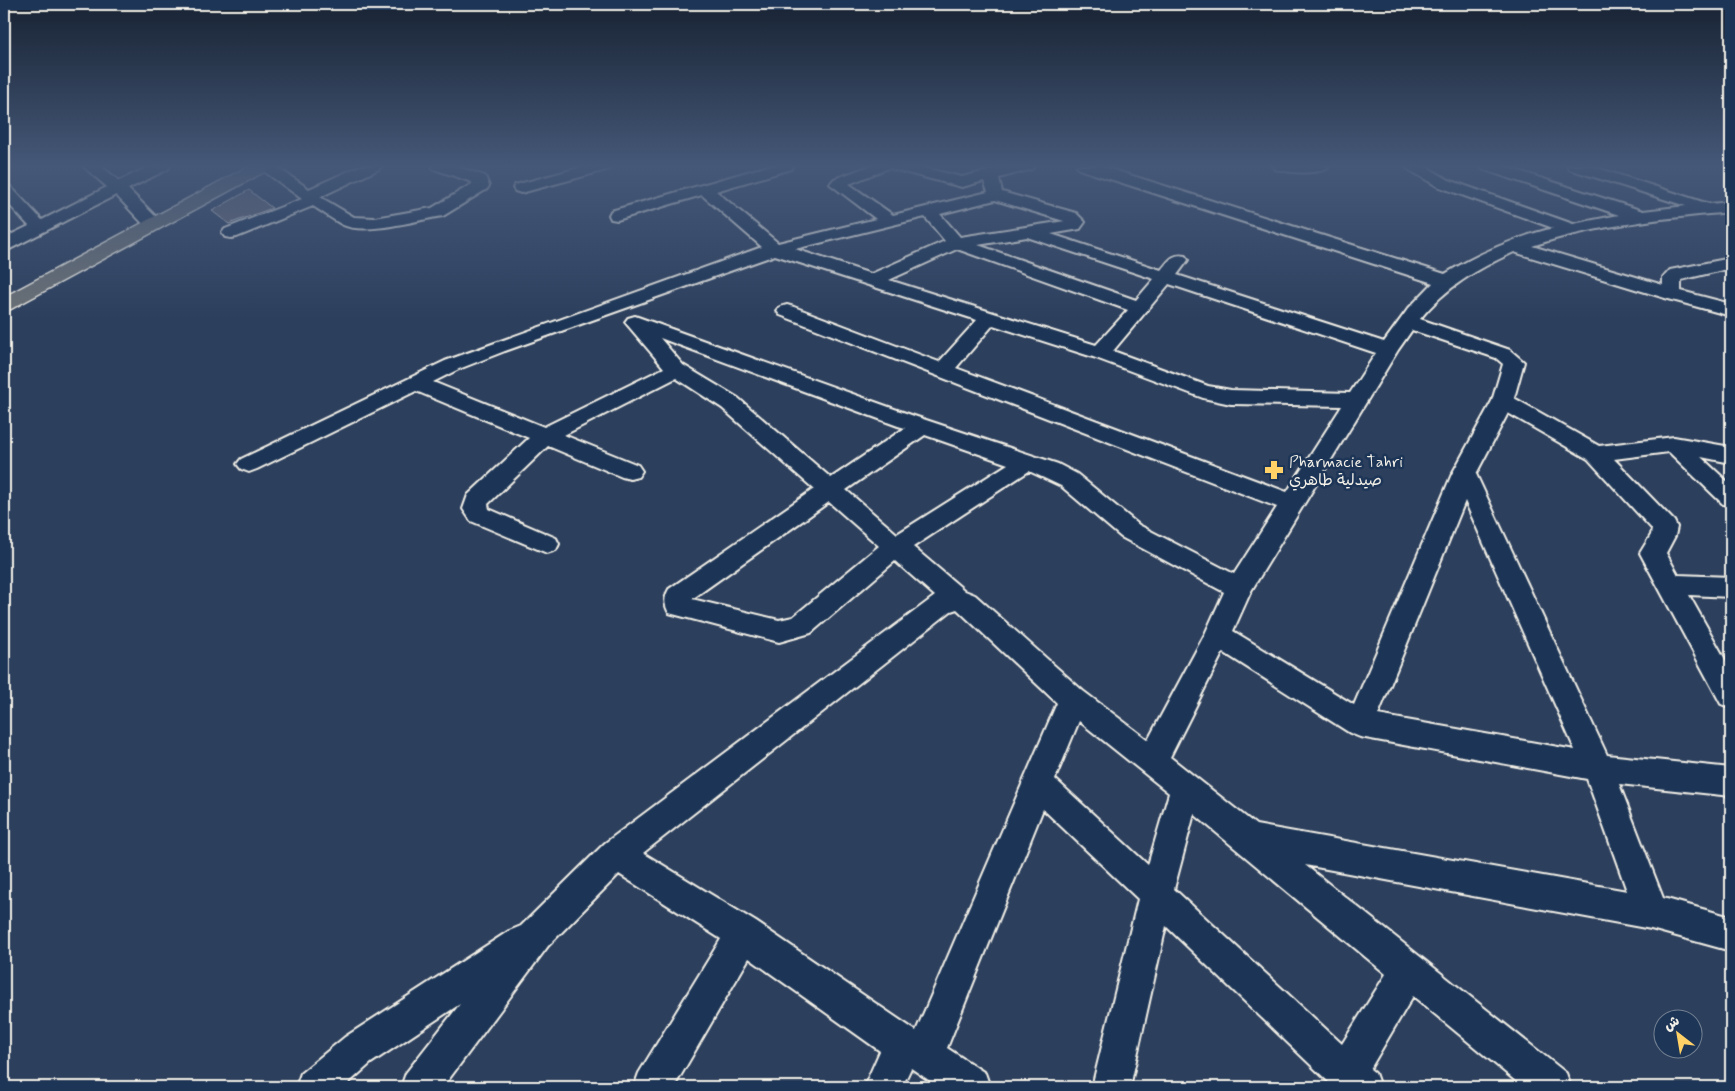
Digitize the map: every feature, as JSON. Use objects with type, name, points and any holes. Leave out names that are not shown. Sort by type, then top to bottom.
[{"type":"main road","points":[[7,301],[167,217]]},
{"type":"street","points":[[30,217],[39,227]]},
{"type":"street","points":[[4,245],[59,217]]},
{"type":"street","points":[[147,217],[154,224]]},
{"type":"street","points":[[230,233],[267,217]]},
{"type":"street","points":[[342,217],[350,222],[375,223],[409,217]]},
{"type":"street","points":[[737,217],[775,249],[1100,353],[1203,391],[1231,397],[1356,400]]},
{"type":"street","points":[[884,217],[890,221]]},
{"type":"street","points":[[249,464],[416,383],[498,346],[775,249],[908,217]]},
{"type":"street","points":[[934,217],[956,243],[1140,308]]},
{"type":"street","points":[[873,280],[956,243],[1074,225],[1076,222],[1070,217]]},
{"type":"street","points":[[1245,217],[1447,281]]},
{"type":"street","points":[[1537,217],[1571,229]]},
{"type":"street","points":[[1154,761],[1218,635],[1239,588],[1356,400],[1408,322],[1447,281],[1486,257],[1513,246],[1571,229],[1644,217]]},
{"type":"street","points":[[1025,231],[1388,350]]},
{"type":"street","points":[[1513,246],[1731,310]]},
{"type":"street","points":[[1100,353],[1180,260]]},
{"type":"street","points":[[1672,294],[1672,278],[1677,274],[1731,263]]},
{"type":"street","points":[[615,305],[635,322],[676,368],[730,403],[956,599],[966,602],[1073,700],[1154,761],[1552,1087]]},
{"type":"street","points":[[787,311],[1291,503]]},
{"type":"street","points":[[943,370],[989,318]]},
{"type":"street","points":[[635,322],[922,427],[1050,470],[1069,480],[1098,506],[1130,530],[1239,588]]},
{"type":"street","points":[[1360,724],[1464,474],[1503,401],[1514,362],[1510,358],[1408,322]]},
{"type":"street","points":[[547,544],[480,515],[474,509],[476,501],[545,436],[661,378],[676,368]]},
{"type":"street","points":[[416,383],[630,471]]},
{"type":"street","points":[[1503,401],[1596,454],[1665,527],[1663,536],[1653,554],[1731,696]]},
{"type":"street","points":[[922,427],[678,596],[678,606],[780,631],[801,625],[896,546],[1027,462]]},
{"type":"street","points":[[1596,454],[1674,444],[1731,455]]},
{"type":"street","points":[[1674,444],[1731,498]]},
{"type":"street","points":[[1464,474],[1598,768],[1651,912]]},
{"type":"street","points":[[1670,584],[1731,587]]},
{"type":"street","points":[[420,1087],[536,934],[616,854],[942,604],[956,599]]},
{"type":"street","points":[[1218,635],[1360,724],[1598,768],[1731,782]]},
{"type":"street","points":[[883,1087],[914,1050],[1038,783],[1073,700]]},
{"type":"street","points":[[1038,783],[1353,1080],[1409,970]]},
{"type":"street","points":[[1111,1087],[1156,895],[1186,788]]},
{"type":"street","points":[[1250,840],[1651,912],[1731,934]]},
{"type":"street","points":[[616,854],[744,934],[971,1087]]},
{"type":"street","points":[[315,1087],[358,1050],[536,934]]},
{"type":"street","points":[[653,1087],[744,934]]},
{"type":"building","points":[[220,217],[248,217],[229,224]]},
{"type":"place","name":"Pharmacie Tahri صيدلية طاهري","points":[[1274,470]]}]
